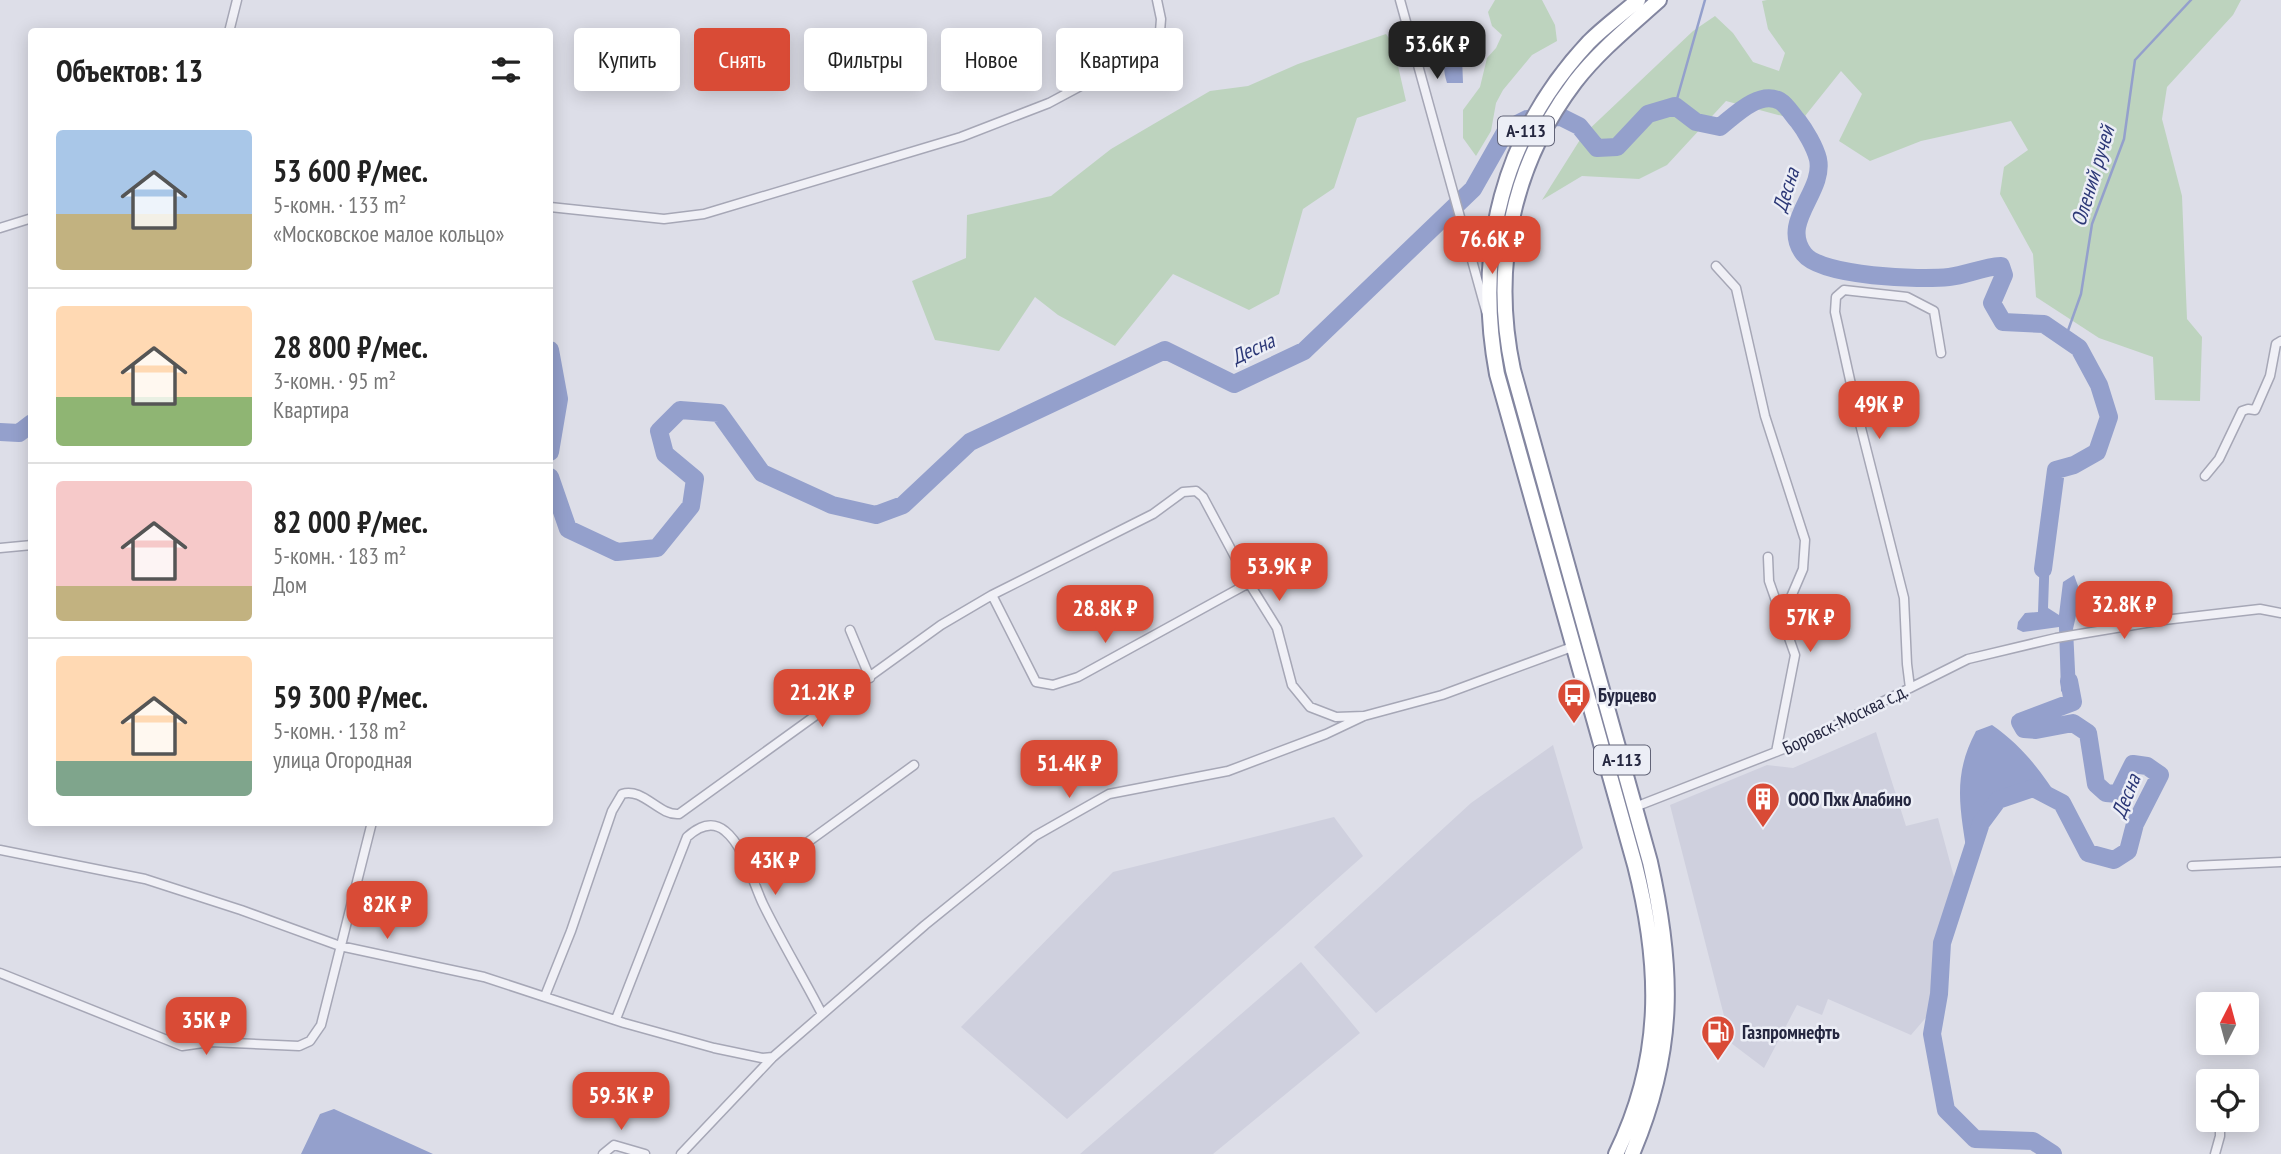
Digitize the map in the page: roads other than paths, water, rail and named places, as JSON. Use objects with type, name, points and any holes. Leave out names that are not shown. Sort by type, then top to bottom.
[{"type":"highway","name":"А-113","points":[[1632,1154],[1648,1112],[1658,1072],[1667,1015],[1662,914],[1635,807],[1513,370],[1505,316],[1500,236],[1501,193],[1515,154],[1530,124],[1565,71],[1591,40],[1638,0]]},
{"type":"highway","name":"А-113","points":[[1616,1154],[1630,1121],[1646,1067],[1653,1018],[1653,958],[1646,908],[1497,374],[1489,324],[1488,279],[1500,236],[1528,161],[1542,132],[1576,81],[1601,52],[1659,0]]},
{"type":"street","points":[[230,28],[237,0]]},
{"type":"street","points":[[553,207],[664,219],[705,214],[961,137],[1049,103],[1159,44],[1161,19],[1157,0]]},
{"type":"street","points":[[1400,0],[1489,324]]},
{"type":"street","points":[[0,228],[28,219]]},
{"type":"street","points":[[1716,266],[1735,288],[1765,416],[1805,540],[1803,569],[1782,618]]},
{"type":"street","points":[[1910,688],[1904,598],[1858,416],[1835,312],[1836,297],[1843,290],[1908,297],[1934,310],[1941,353]]},
{"type":"street","points":[[2205,476],[2218,459],[2242,411],[2255,410],[2270,376],[2276,344],[2281,341]]},
{"type":"street","points":[[545,996],[572,931],[612,811],[622,794],[631,792],[668,813],[679,814],[941,625],[992,594],[1140,520],[1183,492],[1196,491],[1203,497],[1249,583],[1277,628],[1292,685],[1310,706],[1336,717],[1364,716]]},
{"type":"street","points":[[0,548],[28,545]]},
{"type":"street","points":[[1768,557],[1769,581],[1795,655],[1776,752]]},
{"type":"street","points":[[992,594],[1036,682],[1053,685],[1094,669],[1249,583]]},
{"type":"street","name":"Боровск-Москва с.д.","points":[[1635,807],[1804,741],[1968,659],[2056,638],[2164,620],[2260,609],[2281,613]]},
{"type":"street","points":[[850,630],[870,678]]},
{"type":"street","points":[[681,1154],[773,1057],[925,925],[1035,836],[1109,794],[1227,771],[1326,734],[1364,716],[1442,695],[1572,647]]},
{"type":"street","points":[[754,881],[914,765]]},
{"type":"street","points":[[0,973],[182,1046],[210,1042],[299,1046],[310,1041],[321,1026],[371,826]]},
{"type":"street","points":[[616,1019],[687,836],[697,828],[705,826],[719,827],[726,831],[734,842],[762,902],[822,1014]]},
{"type":"street","points":[[0,850],[145,880],[241,910],[340,946],[471,974],[713,1048],[762,1058],[773,1057]]},
{"type":"street","points":[[2192,866],[2281,862]]},
{"type":"street","points":[[2215,1154],[2220,1132]]},
{"type":"street","points":[[603,1154],[614,1145],[645,1154]]},
{"type":"water","points":[[1454,45],[1462,57],[1463,83],[1447,83],[1446,79],[1446,52],[1447,48]]},
{"type":"water","points":[[2046,547],[2050,550],[2048,608],[2059,615],[2063,582],[2074,575],[2081,594],[2073,629],[2076,691],[2073,702],[2061,691],[2059,627],[2023,632],[2017,629],[2018,622],[2025,613],[2038,612],[2040,553]]},
{"type":"water","points":[[1992,725],[2032,762],[2063,805],[2033,788],[1998,800],[1981,823],[1968,861],[1960,795],[1963,764],[1976,731]]},
{"type":"water","points":[[334,1109],[433,1154],[301,1154],[320,1114]]},
{"type":"waterway","points":[[1675,106],[1705,0]]},
{"type":"waterway","name":"Олений ручей","points":[[2065,339],[2081,294],[2092,224],[2124,139],[2135,60],[2191,0]]},
{"type":"waterway","name":"Десна","points":[[553,486],[568,529],[617,552],[657,548],[691,506],[695,479],[665,454],[659,431],[680,410],[719,413],[762,473],[832,505],[876,515],[903,505],[970,442],[1165,350],[1234,384],[1304,351],[1473,189],[1507,129],[1527,119],[1561,117],[1579,126],[1597,148],[1617,147],[1648,114],[1675,106],[1696,122],[1720,127],[1748,105],[1772,98],[1783,103],[1798,121],[1810,139],[1818,159],[1815,183],[1797,230],[1798,242],[1804,254],[1814,262],[1830,268],[1896,277],[1949,277],[2001,266],[2004,275],[1992,303],[2003,322],[2044,324],[2079,348],[2099,385],[2109,417],[2097,452],[2074,465],[2056,470],[2043,569]]},
{"type":"waterway","name":"Десна","points":[[553,366],[559,399],[553,434]]},
{"type":"waterway","name":"Десна","points":[[0,432],[19,433],[28,426]]},
{"type":"waterway","name":"Десна","points":[[2053,1154],[2033,1141],[1975,1139],[1946,1110],[1932,1034],[1939,994],[1942,943],[1981,823],[1998,800],[2033,788],[2062,803],[2088,853],[2114,860],[2128,851],[2135,824],[2160,775],[2147,766],[2133,764],[2118,794],[2106,793],[2096,784],[2088,733],[2073,723],[2036,730],[2024,729],[2020,722],[2073,702],[2069,681]]},
{"type":"place","name":"Бурцево","points":[[1574,725]]},
{"type":"place","name":"ООО Пхк Алабино","points":[[1763,829]]},
{"type":"place","name":"Газпромнефть","points":[[1718,1062]]}]
